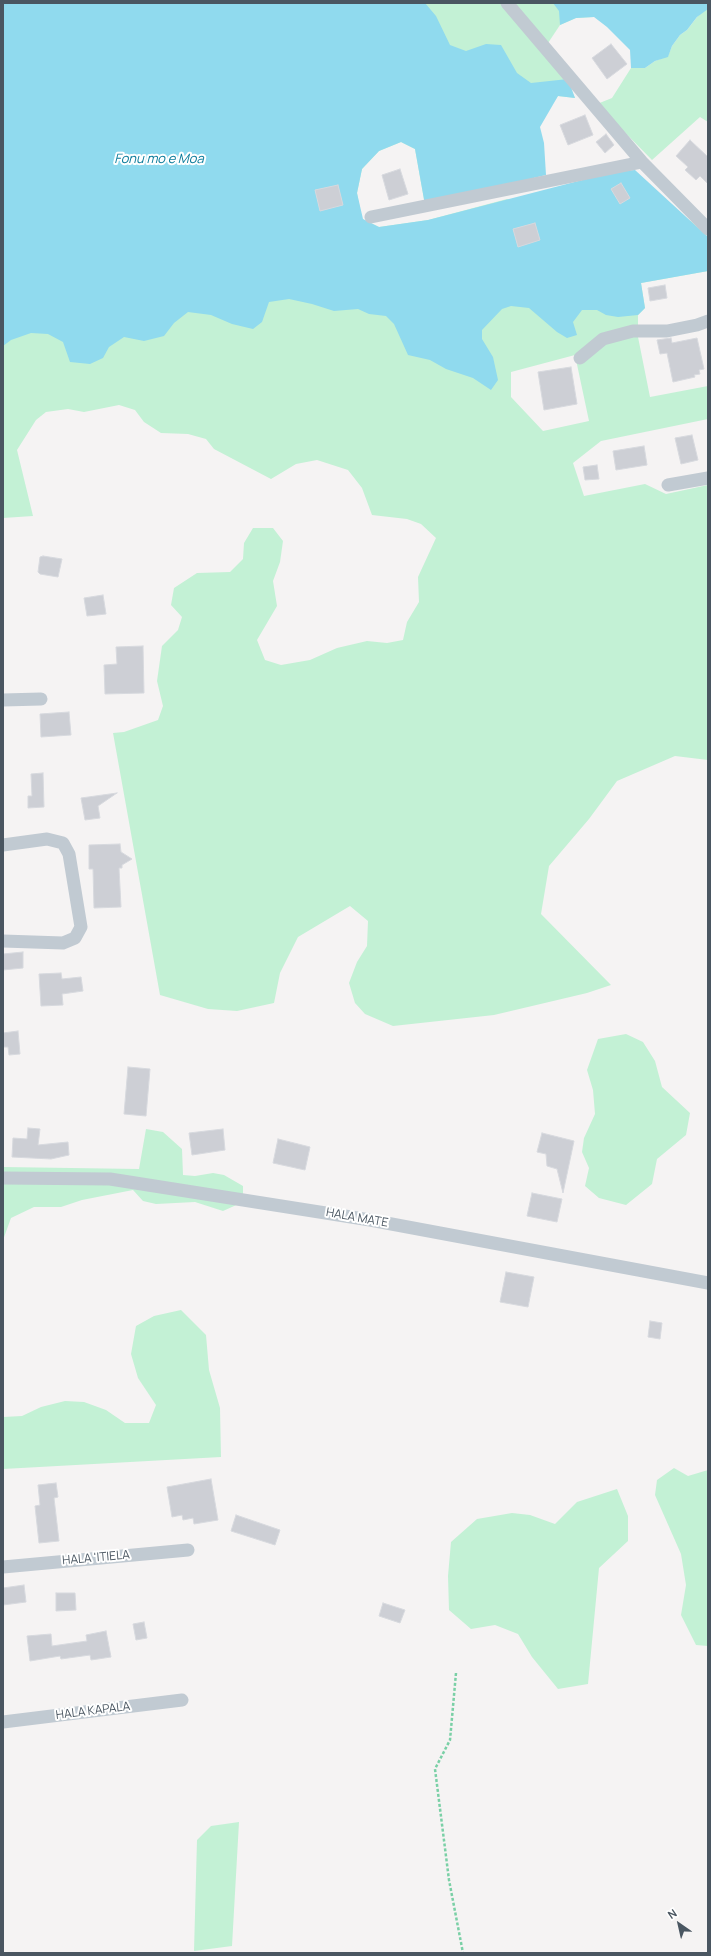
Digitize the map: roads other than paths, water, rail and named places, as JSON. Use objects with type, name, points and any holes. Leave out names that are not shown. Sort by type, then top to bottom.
[{"type":"street","points":[[507,3],[642,162],[708,229]]},
{"type":"street","points":[[371,217],[642,162]]},
{"type":"street","points":[[580,358],[603,340],[633,331],[667,331],[697,325],[708,321]]},
{"type":"street","points":[[668,485],[708,478]]},
{"type":"street","points":[[3,700],[41,700]]},
{"type":"street","points":[[3,845],[47,839],[63,843],[69,854],[81,927],[75,938],[63,943],[3,941]]},
{"type":"street","name":"HALA MATE","points":[[3,1178],[110,1179],[370,1220],[708,1283]]},
{"type":"street","name":"HALA 'ITIELA","points":[[3,1567],[188,1550]]},
{"type":"street","name":"HALA KAPALA","points":[[3,1722],[182,1700]]},
{"type":"water","name":"Fonu mo e Moa","points":[[3,3],[425,3],[436,16],[450,45],[466,51],[486,44],[501,45],[517,73],[531,83],[568,79],[575,98],[558,96],[540,127],[544,143],[546,175],[425,205],[415,149],[401,142],[379,151],[362,169],[357,193],[363,219],[379,227],[428,220],[617,171],[635,170],[708,237],[708,271],[641,283],[645,308],[638,315],[618,317],[606,315],[597,310],[582,310],[573,322],[577,335],[567,338],[557,332],[529,308],[511,306],[502,309],[482,330],[482,339],[493,357],[498,380],[491,390],[473,378],[446,369],[430,360],[408,355],[394,324],[386,316],[369,314],[358,309],[334,311],[289,299],[269,302],[262,322],[253,329],[232,324],[211,315],[188,312],[174,323],[164,336],[144,341],[124,337],[109,347],[103,358],[90,364],[70,362],[63,342],[48,334],[31,333],[11,340],[3,346]]},
{"type":"water","points":[[553,3],[708,3],[708,9],[697,17],[687,30],[680,35],[672,46],[668,57],[655,61],[645,68],[631,68],[630,50],[607,27],[594,17],[576,18],[560,25],[559,11]]}]
